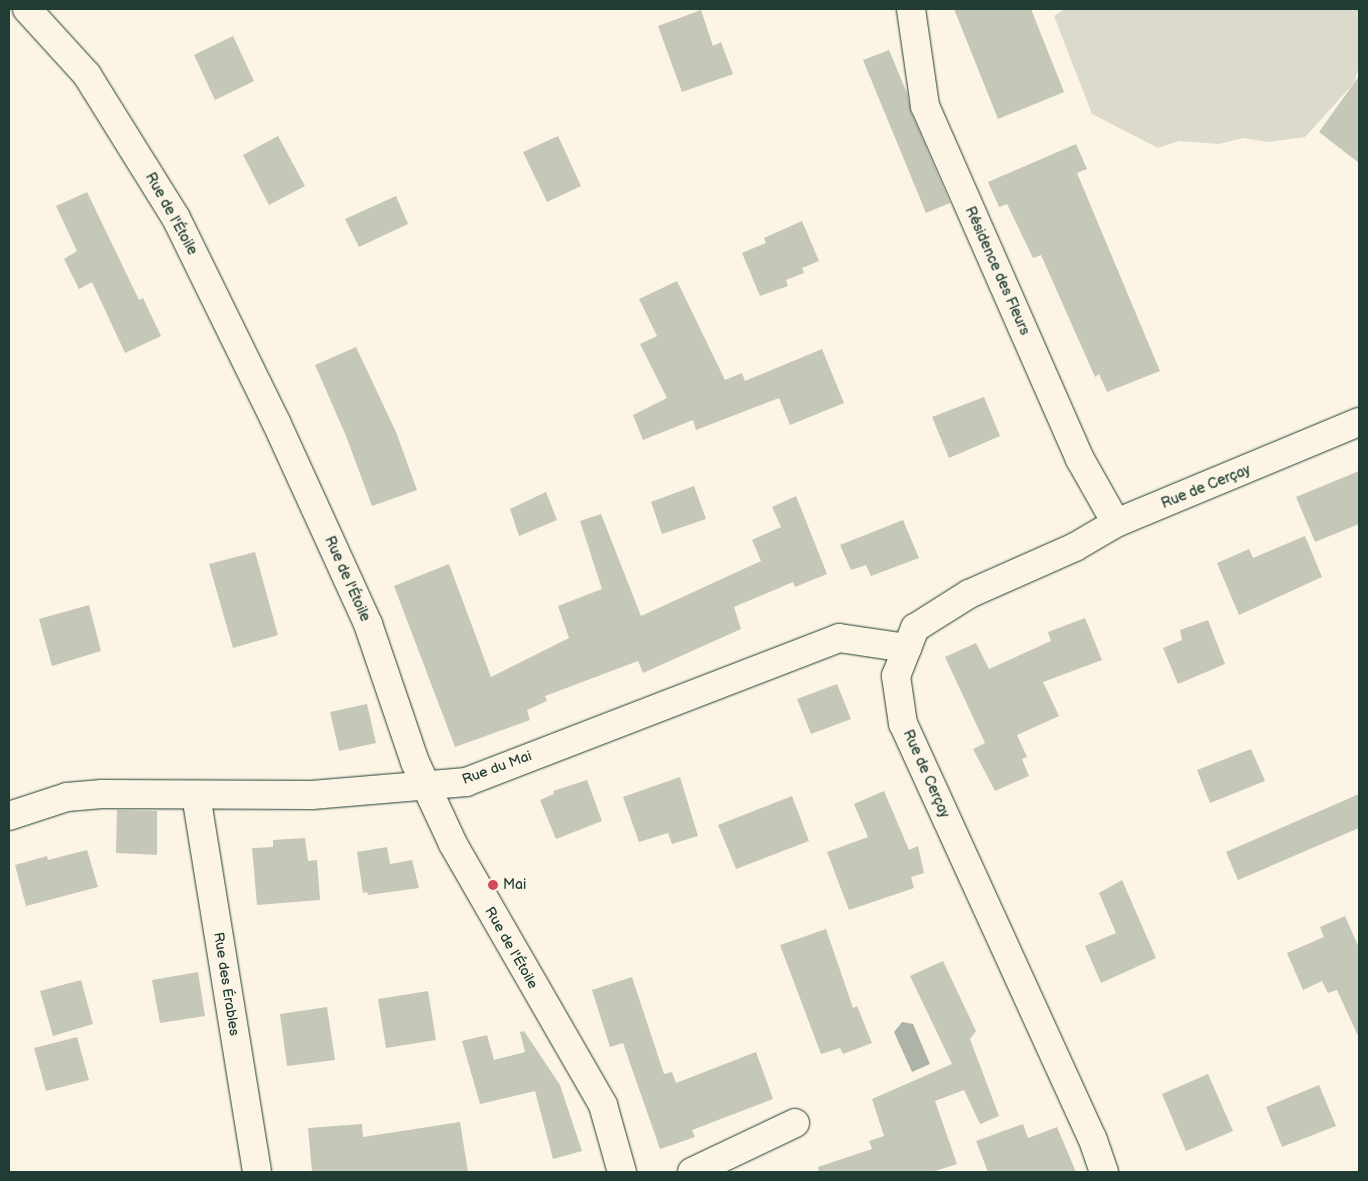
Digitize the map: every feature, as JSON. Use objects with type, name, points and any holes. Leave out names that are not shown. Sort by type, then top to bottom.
[{"type":"street","name":"Rue de l'Étoile","points":[[27,9],[87,75],[176,218],[276,422],[368,624],[427,787],[484,903],[603,1104],[622,1172]]},
{"type":"street","name":"Résidence des Fleurs","points":[[911,9],[925,106],[1080,459],[1116,523]]},
{"type":"street","name":"Rue de Cerçay","points":[[1104,1172],[1092,1138],[903,724],[896,676],[915,628],[969,594],[1075,547],[1116,523],[1359,422]]},
{"type":"street","name":"Rue du Mai","points":[[9,816],[68,797],[102,794],[312,795],[397,786],[427,787],[466,782],[838,638],[907,648]]},
{"type":"street","name":"Rue des Érables","points":[[196,795],[257,1172]]},
{"type":"street","points":[[692,1172],[795,1123]]},
{"type":"shaded area","points":[[1065,9],[1359,9],[1359,66],[1354,83],[1305,137],[1269,142],[1243,138],[1219,144],[1179,141],[1158,148],[1092,114],[1054,16]]},
{"type":"shaded area","points":[[902,1022],[913,1024],[930,1064],[912,1072],[894,1032]]},
{"type":"building","points":[[954,9],[1031,9],[1064,92],[998,119]]},
{"type":"building","points":[[701,10],[713,46],[721,42],[733,74],[682,92],[658,26]]},
{"type":"building","points":[[233,36],[254,81],[215,100],[194,55]]},
{"type":"building","points":[[889,50],[907,93],[911,112],[950,203],[926,213],[863,60]]},
{"type":"building","points":[[1359,76],[1359,163],[1319,132]]},
{"type":"building","points":[[278,136],[305,186],[269,205],[243,155]]},
{"type":"building","points":[[558,136],[581,186],[547,202],[523,152]]},
{"type":"building","points":[[1076,144],[1087,169],[1077,173],[1160,371],[1107,392],[1099,374],[1095,377],[1041,255],[1033,258],[1007,204],[999,207],[988,182]]},
{"type":"building","points":[[87,192],[139,300],[143,298],[161,336],[125,353],[92,282],[79,289],[64,259],[77,251],[56,206]]},
{"type":"building","points":[[396,196],[408,224],[359,247],[345,219]]},
{"type":"building","points":[[802,221],[819,261],[802,268],[804,273],[786,280],[788,286],[760,296],[742,253],[766,243],[764,238]]},
{"type":"building","points":[[677,281],[725,380],[742,373],[745,381],[822,349],[844,403],[790,425],[779,398],[696,430],[693,420],[643,440],[633,415],[667,398],[640,344],[657,336],[639,299]]},
{"type":"building","points":[[356,347],[396,432],[417,490],[372,506],[346,436],[315,365]]},
{"type":"building","points":[[984,397],[1000,436],[949,458],[932,417]]},
{"type":"building","points":[[1359,471],[1359,524],[1315,542],[1296,497]]},
{"type":"building","points":[[694,486],[706,519],[662,534],[651,502]]},
{"type":"building","points":[[546,492],[557,520],[519,536],[510,509]]},
{"type":"building","points":[[796,496],[827,574],[795,587],[793,582],[734,607],[741,629],[643,673],[638,661],[545,696],[547,701],[527,710],[530,720],[455,747],[394,586],[449,564],[491,677],[569,638],[558,606],[602,589],[580,521],[601,514],[641,616],[761,561],[752,540],[781,527],[772,507]]},
{"type":"building","points":[[903,520],[919,558],[871,576],[866,565],[851,570],[840,545]]},
{"type":"building","points":[[1305,536],[1322,577],[1239,615],[1217,563],[1249,549],[1253,558]]},
{"type":"building","points":[[255,552],[278,635],[233,648],[209,564]]},
{"type":"building","points":[[89,605],[101,651],[52,666],[39,619]]},
{"type":"building","points":[[1085,618],[1102,660],[1043,682],[1059,716],[1017,735],[1027,757],[1022,759],[1029,776],[995,791],[973,749],[985,743],[945,657],[976,643],[989,669],[1051,641],[1048,632]]},
{"type":"building","points":[[1208,620],[1225,664],[1178,684],[1163,648],[1182,640],[1180,630]]},
{"type":"building","points":[[837,684],[851,719],[811,734],[797,699]]},
{"type":"building","points":[[367,704],[376,743],[339,751],[330,712]]},
{"type":"building","points":[[1251,749],[1265,781],[1210,803],[1197,770]]},
{"type":"building","points":[[680,777],[698,836],[672,844],[668,833],[639,842],[623,797]]},
{"type":"building","points":[[587,780],[602,821],[556,839],[540,800],[554,794],[553,791]]},
{"type":"building","points":[[884,791],[909,850],[918,846],[924,873],[911,877],[914,888],[849,910],[827,852],[868,837],[854,804]]},
{"type":"building","points":[[1359,794],[1359,828],[1238,880],[1226,852]]},
{"type":"building","points":[[792,796],[809,841],[736,869],[718,825]]},
{"type":"building","points":[[117,810],[157,811],[157,855],[116,853]]},
{"type":"building","points":[[305,838],[308,861],[317,860],[320,900],[257,905],[252,848],[273,847],[273,840]]},
{"type":"building","points":[[387,847],[390,864],[412,860],[419,888],[368,895],[367,892],[363,893],[357,852]]},
{"type":"building","points":[[87,850],[98,887],[26,906],[15,865],[47,856],[48,860]]},
{"type":"building","points":[[1122,880],[1156,958],[1101,983],[1085,946],[1116,933],[1099,893]]},
{"type":"building","points":[[1345,916],[1359,948],[1359,1038],[1337,990],[1328,993],[1322,981],[1303,990],[1287,953],[1324,937],[1320,927]]},
{"type":"building","points":[[826,929],[853,1008],[857,1006],[872,1043],[843,1054],[840,1048],[821,1054],[780,945]]},
{"type":"building","points":[[943,961],[976,1031],[970,1039],[999,1116],[980,1124],[964,1090],[935,1101],[957,1164],[932,1172],[819,1172],[818,1167],[872,1149],[869,1141],[884,1136],[872,1099],[952,1064],[910,976]]},
{"type":"building","points":[[198,972],[205,1016],[160,1023],[152,980]]},
{"type":"building","points":[[632,977],[664,1074],[672,1072],[676,1083],[756,1052],[773,1099],[692,1130],[695,1137],[660,1149],[623,1043],[610,1047],[592,990]]},
{"type":"building","points":[[81,980],[93,1024],[53,1036],[40,991]]},
{"type":"building","points":[[428,991],[436,1040],[386,1048],[378,999]]},
{"type":"building","points":[[327,1007],[335,1060],[287,1066],[280,1014]]},
{"type":"building","points":[[524,1031],[560,1085],[582,1151],[553,1159],[535,1091],[480,1104],[462,1041],[487,1035],[494,1060],[525,1052],[520,1032]]},
{"type":"building","points":[[77,1037],[89,1080],[46,1091],[34,1048]]},
{"type":"building","points":[[1208,1074],[1233,1131],[1186,1151],[1162,1094]]},
{"type":"building","points":[[1319,1085],[1336,1126],[1282,1147],[1266,1107]]},
{"type":"building","points":[[460,1122],[468,1172],[312,1172],[308,1128],[362,1124],[363,1137]]},
{"type":"building","points":[[1023,1124],[1028,1138],[1057,1127],[1076,1172],[988,1172],[976,1141]]},
{"type":"place","name":"Mai","points":[[493,885]]}]
